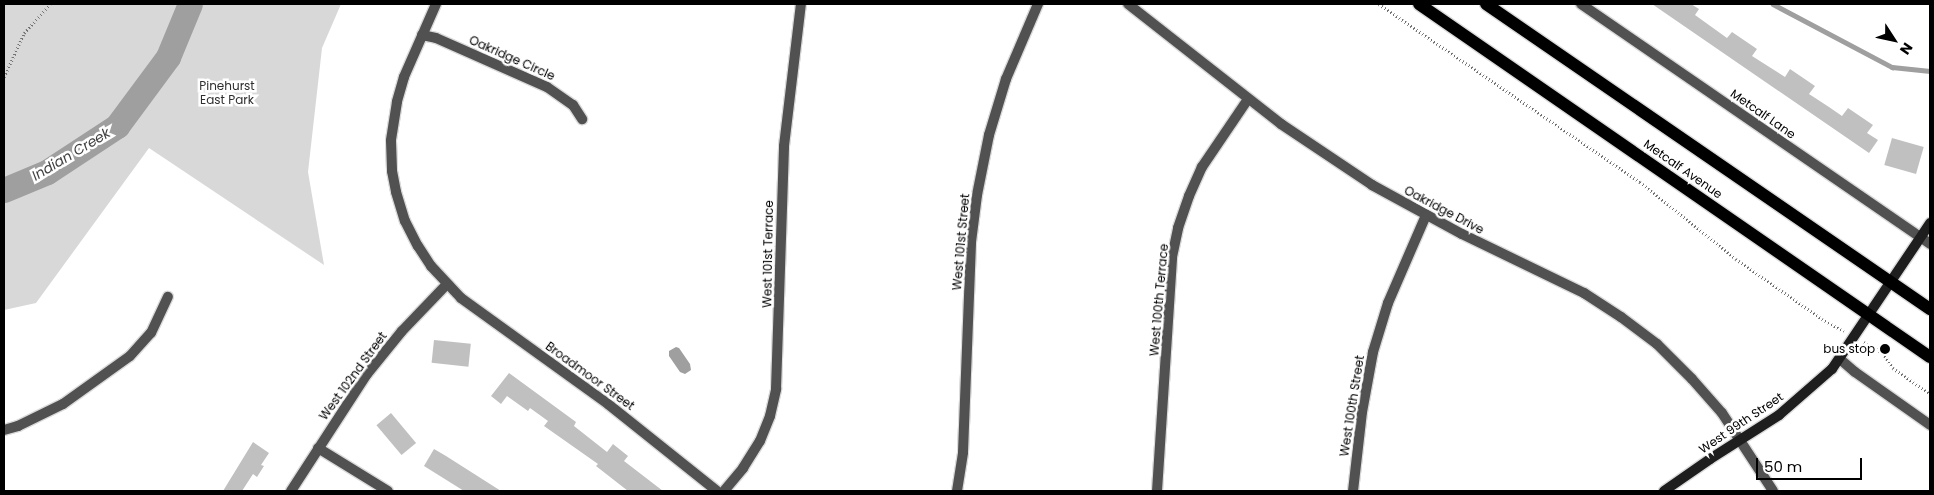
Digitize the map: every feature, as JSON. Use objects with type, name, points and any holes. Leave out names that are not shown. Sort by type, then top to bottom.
[{"type":"main road","name":"Metcalf Avenue","points":[[1419,4],[1930,357]]},
{"type":"main road","name":"Metcalf Avenue","points":[[1486,4],[1930,309]]},
{"type":"street","points":[[422,35],[436,4]]},
{"type":"street","name":"West 101st Terrace","points":[[724,491],[743,468],[760,441],[770,416],[776,389],[783,156],[801,4]]},
{"type":"street","name":"West 101st Street","points":[[957,491],[964,452],[971,242],[977,195],[989,135],[1006,79],[1038,4]]},
{"type":"street","name":"Oakridge Drive","points":[[1128,4],[1248,99],[1318,150],[1372,185],[1426,215],[1562,282],[1621,317],[1657,344],[1722,413],[1774,491]]},
{"type":"street","name":"Metcalf Lane","points":[[1581,4],[1930,244]]},
{"type":"street","name":"Oakridge Circle","points":[[422,35],[436,38],[547,87],[573,105],[582,120]]},
{"type":"street","name":"Broadmoor Street","points":[[422,35],[404,77],[397,102],[391,141],[392,171],[405,221],[431,266],[461,298],[608,404],[717,491]]},
{"type":"street","name":"West 100th Terrace","points":[[1157,491],[1172,257],[1178,228],[1202,167],[1248,99]]},
{"type":"street","name":"West 100th Street","points":[[1353,491],[1363,404],[1373,352],[1388,303],[1426,215]]},
{"type":"street","name":"West 99th Street","points":[[1664,491],[1779,415],[1841,360],[1868,314],[1930,223]]},
{"type":"street","name":"West 102nd Street","points":[[292,491],[367,374],[402,331],[447,284]]},
{"type":"street","points":[[4,430],[18,426],[63,404],[130,356],[151,333],[168,296]]},
{"type":"street","points":[[1841,360],[1930,425]]},
{"type":"street","points":[[318,448],[388,491]]},
{"type":"path","points":[[4,77],[24,33],[50,4]]},
{"type":"path","points":[[1379,4],[1640,182],[1736,259],[1822,319],[1883,353],[1893,368],[1930,394]]},
{"type":"green space","name":"Pinehurst East Park","points":[[4,4],[341,4],[322,48],[308,172],[324,265],[149,148],[36,303],[4,310]]},
{"type":"shaded area","points":[[676,347],[679,348],[690,364],[691,370],[685,374],[680,372],[669,356],[669,351]]},
{"type":"building","points":[[1652,4],[1691,4],[1699,9],[1695,15],[1727,38],[1732,32],[1757,49],[1752,56],[1785,77],[1790,69],[1815,86],[1809,94],[1842,116],[1848,108],[1873,125],[1867,133],[1878,140],[1869,153]]},
{"type":"building","points":[[1892,138],[1924,147],[1916,174],[1884,165]]},
{"type":"building","points":[[434,340],[471,344],[468,367],[432,363]]},
{"type":"building","points":[[509,373],[576,422],[574,426],[607,452],[613,444],[628,456],[624,461],[663,491],[628,491],[596,466],[598,464],[544,426],[548,421],[530,408],[528,411],[507,396],[501,404],[491,396]]},
{"type":"building","points":[[391,413],[416,443],[402,455],[376,425]]},
{"type":"building","points":[[253,442],[269,453],[261,465],[264,466],[257,477],[253,474],[242,491],[223,491]]},
{"type":"building","points":[[434,449],[501,491],[464,491],[424,466]]},
{"type":"waterway","name":"Indian Creek","points":[[4,190],[47,172],[117,126],[168,57],[190,4]]},
{"type":"waterway","points":[[1773,4],[1892,67],[1930,71]]},
{"type":"place","name":"bus stop","points":[[1885,349]]}]
